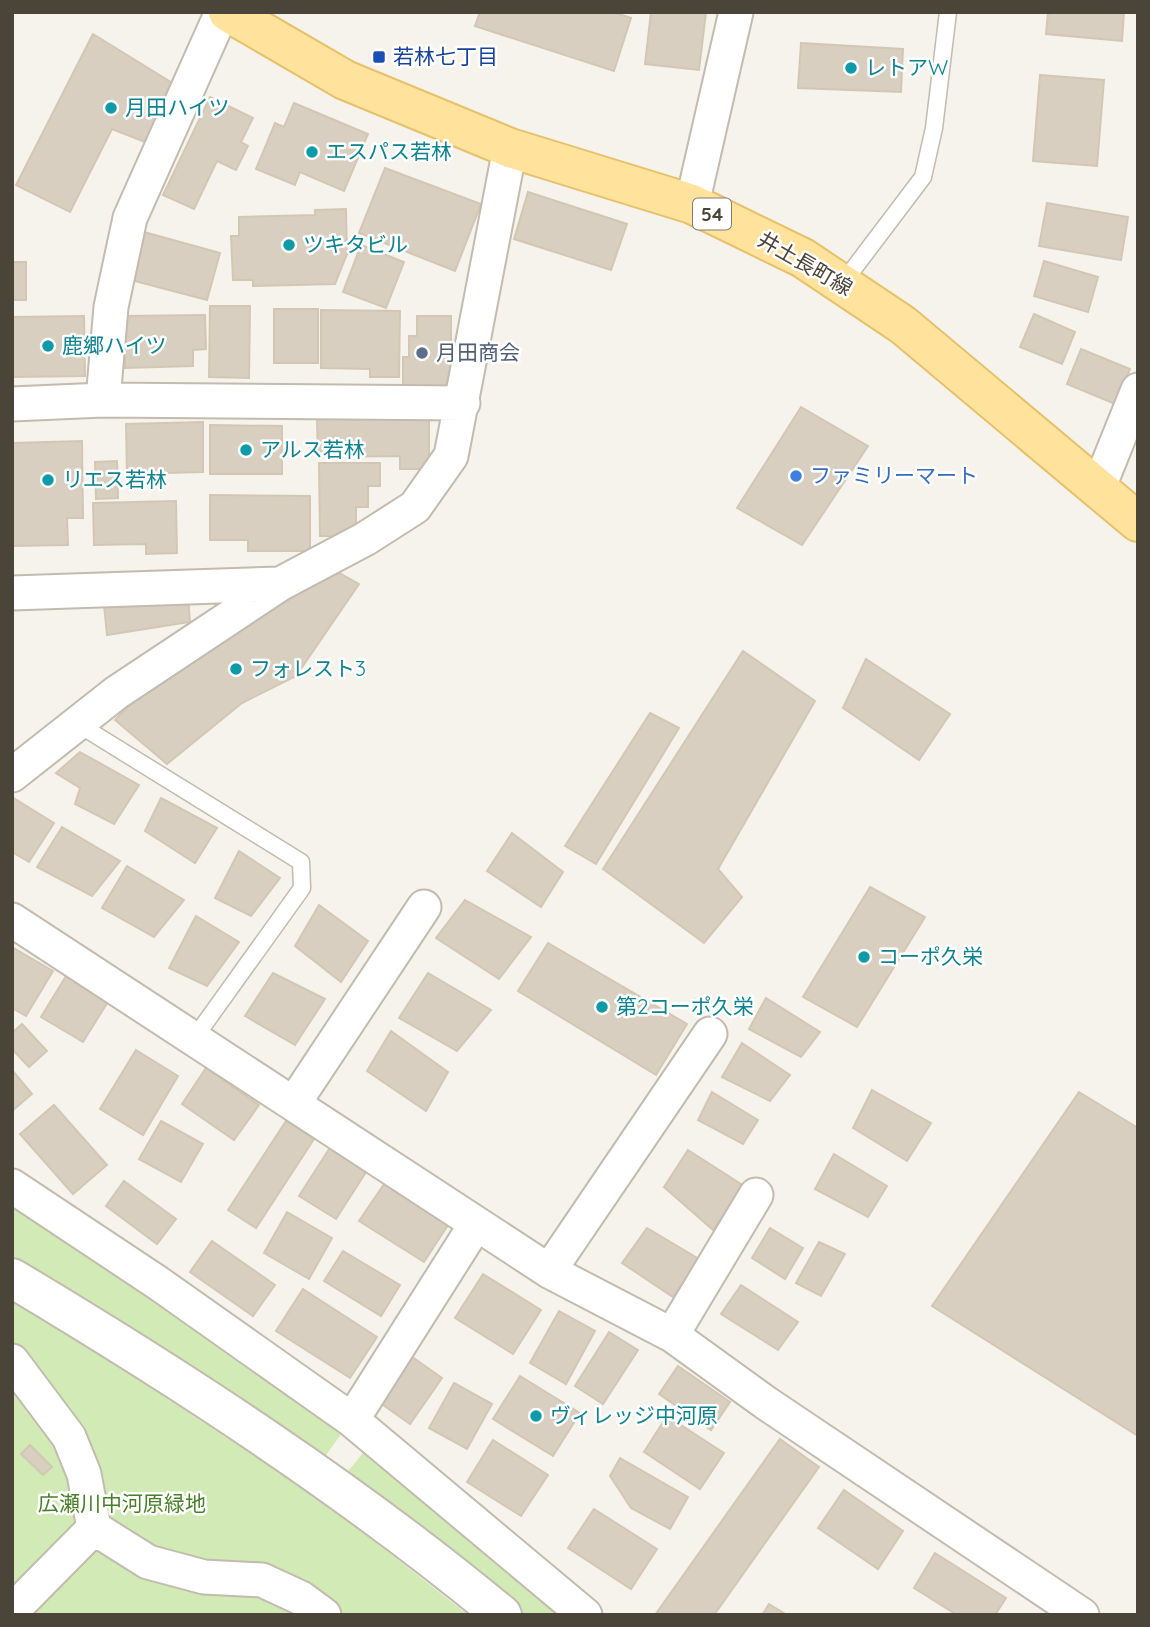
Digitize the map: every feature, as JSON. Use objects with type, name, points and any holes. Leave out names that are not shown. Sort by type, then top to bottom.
[{"type":"main road","name":"井土長町線","points":[[225,12],[345,79],[510,148],[692,205],[803,258],[903,325],[1138,522]]},
{"type":"street","points":[[103,401],[111,307],[130,218],[225,12]]},
{"type":"street","points":[[692,205],[736,12]]},
{"type":"street","points":[[12,775],[116,694],[280,584],[365,539],[415,507],[451,457],[510,148]]},
{"type":"street","points":[[1098,489],[1138,390]]},
{"type":"street","points":[[12,404],[103,401],[463,403]]},
{"type":"street","points":[[12,593],[280,584]]},
{"type":"street","points":[[294,1103],[425,907]]},
{"type":"street","points":[[12,920],[549,1270],[672,1335],[766,1403],[1082,1615]]},
{"type":"street","points":[[549,1270],[710,1034]]},
{"type":"street","points":[[12,1186],[158,1283],[352,1420],[585,1615]]},
{"type":"street","points":[[672,1335],[756,1195]]},
{"type":"street","points":[[352,1420],[476,1224]]},
{"type":"street","points":[[12,1278],[76,1316],[322,1478],[502,1615]]},
{"type":"street","points":[[12,1361],[69,1437],[84,1474],[94,1528],[148,1562],[204,1577],[262,1580],[301,1598],[324,1615]]},
{"type":"street","points":[[12,1611],[94,1528]]},
{"type":"lane","points":[[842,284],[923,177],[934,128],[948,12]]},
{"type":"lane","points":[[78,723],[301,862],[302,888],[193,1040]]},
{"type":"green space","points":[[12,1199],[344,1430],[324,1458],[12,1257]]},
{"type":"green space","name":"広瀬川中河原緑地","points":[[12,1297],[326,1503],[468,1615],[12,1615]]},
{"type":"green space","points":[[366,1449],[576,1615],[524,1615],[345,1475]]},
{"type":"building","points":[[480,12],[612,12],[631,18],[614,71],[475,26]]},
{"type":"building","points":[[651,12],[706,12],[699,70],[645,64]]},
{"type":"building","points":[[1048,12],[1124,12],[1122,41],[1046,34]]},
{"type":"building","name":"月田ハイツ","points":[[93,34],[177,86],[150,144],[112,129],[70,212],[16,185]]},
{"type":"building","name":"レトアW","points":[[801,43],[903,49],[901,92],[798,88]]},
{"type":"building","points":[[1040,75],[1104,80],[1097,166],[1033,161]]},
{"type":"building","points":[[210,97],[253,118],[241,142],[248,146],[236,170],[217,161],[194,209],[163,195]]},
{"type":"building","name":"エスパス若林","points":[[294,103],[368,134],[344,191],[300,172],[295,185],[256,169],[275,123],[284,127]]},
{"type":"building","points":[[385,168],[481,204],[455,271],[359,233]]},
{"type":"building","points":[[528,192],[627,224],[611,270],[514,239]]},
{"type":"building","points":[[1047,203],[1128,217],[1121,260],[1039,246]]},
{"type":"building","name":"ツキタビル","points":[[346,209],[347,254],[335,284],[253,286],[253,280],[233,280],[231,236],[239,236],[239,217],[315,215],[315,210]]},
{"type":"building","points":[[144,232],[220,253],[207,300],[131,280]]},
{"type":"building","points":[[361,245],[404,262],[386,308],[343,292]]},
{"type":"building","points":[[1044,261],[1098,277],[1088,312],[1034,296]]},
{"type":"building","points":[[12,262],[26,262],[26,300],[12,300]]},
{"type":"building","points":[[210,306],[250,306],[249,378],[209,377]]},
{"type":"building","points":[[274,309],[318,309],[318,363],[274,363]]},
{"type":"building","points":[[321,310],[400,311],[399,377],[370,377],[370,369],[321,368]]},
{"type":"building","points":[[1034,314],[1075,332],[1062,364],[1020,347]]},
{"type":"building","points":[[205,315],[206,349],[193,350],[193,366],[125,368],[124,316]]},
{"type":"building","name":"鹿郷ハイツ","points":[[84,316],[85,376],[12,377],[12,317]]},
{"type":"building","points":[[417,316],[451,316],[451,388],[403,388],[403,357],[409,357],[409,336],[417,336]]},
{"type":"building","points":[[1081,349],[1130,369],[1115,404],[1067,384]]},
{"type":"building","points":[[801,407],[868,446],[802,545],[737,508]]},
{"type":"building","points":[[429,416],[429,469],[400,469],[400,456],[318,457],[317,418]]},
{"type":"building","points":[[203,422],[203,472],[127,474],[126,424]]},
{"type":"building","name":"アルス若林","points":[[210,425],[282,426],[282,474],[210,474]]},
{"type":"building","name":"リエス若林","points":[[82,441],[83,518],[67,518],[68,545],[12,546],[12,443]]},
{"type":"building","points":[[117,461],[118,498],[96,499],[95,462]]},
{"type":"building","points":[[319,463],[380,463],[380,486],[368,486],[368,507],[356,507],[356,536],[320,536]]},
{"type":"building","points":[[210,495],[310,496],[310,551],[248,551],[248,540],[210,540]]},
{"type":"building","points":[[176,501],[177,553],[146,554],[146,544],[94,545],[93,503]]},
{"type":"building","name":"フォレスト3","points":[[330,568],[359,584],[296,676],[242,703],[167,764],[115,720],[147,687]]},
{"type":"building","points":[[188,597],[190,622],[107,635],[104,605]]},
{"type":"building","points":[[743,651],[815,701],[718,869],[742,897],[704,943],[603,869]]},
{"type":"building","points":[[866,659],[950,714],[919,760],[843,708]]},
{"type":"building","points":[[650,713],[679,728],[596,864],[565,846]]},
{"type":"building","points":[[80,752],[139,785],[114,824],[75,804],[80,788],[56,773]]},
{"type":"building","points":[[12,797],[54,823],[29,862],[12,852]]},
{"type":"building","points":[[161,798],[217,828],[195,863],[145,831]]},
{"type":"building","points":[[62,827],[120,861],[92,896],[37,867]]},
{"type":"building","points":[[512,833],[563,872],[541,907],[487,871]]},
{"type":"building","points":[[239,851],[280,878],[251,916],[215,898]]},
{"type":"building","points":[[127,866],[184,900],[154,937],[102,908]]},
{"type":"building","name":"コーポ久栄","points":[[870,887],[925,917],[857,1027],[803,997]]},
{"type":"building","points":[[465,900],[531,937],[499,979],[436,938]]},
{"type":"building","points":[[319,905],[368,941],[341,982],[295,946]]},
{"type":"building","points":[[196,916],[239,942],[207,986],[169,968]]},
{"type":"building","name":"第2コーポ久栄","points":[[548,943],[687,1024],[656,1075],[518,991]]},
{"type":"building","points":[[12,947],[53,971],[26,1016],[12,1008]]},
{"type":"building","points":[[273,973],[325,999],[295,1045],[245,1016]]},
{"type":"building","points":[[428,973],[491,1010],[457,1051],[399,1018]]},
{"type":"building","points":[[66,976],[109,1000],[83,1042],[41,1017]]},
{"type":"building","points":[[766,998],[820,1032],[801,1057],[749,1029]]},
{"type":"building","points":[[22,1024],[47,1051],[29,1067],[12,1049],[12,1033]]},
{"type":"building","points":[[391,1031],[448,1072],[426,1111],[367,1071]]},
{"type":"building","points":[[742,1043],[790,1075],[770,1101],[722,1077]]},
{"type":"building","points":[[136,1050],[178,1076],[143,1135],[100,1109]]},
{"type":"building","points":[[206,1068],[259,1105],[234,1140],[182,1104]]},
{"type":"building","points":[[12,1070],[32,1094],[12,1111]]},
{"type":"building","points":[[872,1090],[931,1123],[907,1161],[853,1128]]},
{"type":"building","points":[[712,1092],[758,1120],[743,1144],[698,1120]]},
{"type":"building","points":[[1079,1092],[1138,1128],[1138,1436],[932,1306]]},
{"type":"building","points":[[54,1105],[107,1165],[73,1194],[20,1134]]},
{"type":"building","points":[[161,1121],[203,1144],[181,1182],[139,1159]]},
{"type":"building","points":[[286,1121],[314,1139],[256,1228],[228,1210]]},
{"type":"building","points":[[331,1146],[368,1169],[336,1219],[299,1196]]},
{"type":"building","points":[[688,1150],[744,1186],[713,1230],[664,1187]]},
{"type":"building","points":[[834,1154],[887,1186],[868,1217],[815,1189]]},
{"type":"building","points":[[124,1181],[176,1219],[157,1244],[106,1206]]},
{"type":"building","points":[[384,1184],[448,1225],[424,1262],[359,1221]]},
{"type":"building","points":[[287,1212],[332,1238],[309,1279],[264,1253]]},
{"type":"building","points":[[647,1228],[699,1259],[673,1297],[622,1263]]},
{"type":"building","points":[[770,1228],[803,1248],[785,1279],[752,1258]]},
{"type":"building","points":[[212,1241],[275,1285],[253,1316],[190,1272]]},
{"type":"building","points":[[819,1242],[845,1254],[821,1296],[796,1283]]},
{"type":"building","points":[[343,1251],[400,1285],[381,1316],[324,1281]]},
{"type":"building","points":[[483,1274],[541,1310],[513,1354],[455,1318]]},
{"type":"building","points":[[741,1285],[798,1322],[778,1350],[721,1314]]},
{"type":"building","points":[[303,1289],[377,1337],[350,1378],[276,1331]]},
{"type":"building","points":[[559,1311],[595,1331],[566,1384],[530,1363]]},
{"type":"building","points":[[609,1332],[638,1350],[603,1404],[575,1386]]},
{"type":"building","points":[[408,1354],[442,1378],[410,1424],[376,1400]]},
{"type":"building","points":[[678,1366],[730,1402],[711,1430],[659,1394]]},
{"type":"building","name":"ヴィレッジ中河原","points":[[520,1376],[580,1413],[553,1456],[493,1419]]},
{"type":"building","points":[[454,1383],[492,1404],[467,1449],[429,1428]]},
{"type":"building","points":[[667,1416],[724,1453],[700,1489],[644,1452]]},
{"type":"building","points":[[780,1439],[819,1467],[714,1615],[655,1615]]},
{"type":"building","points":[[493,1440],[548,1475],[521,1516],[467,1482]]},
{"type":"building","points":[[30,1445],[52,1467],[43,1475],[21,1454]]},
{"type":"building","points":[[620,1458],[688,1497],[670,1529],[631,1508],[610,1476]]},
{"type":"building","points":[[844,1490],[903,1531],[878,1569],[818,1528]]},
{"type":"building","points":[[594,1509],[657,1549],[631,1589],[568,1548]]},
{"type":"building","points":[[935,1553],[1006,1598],[995,1615],[957,1615],[914,1588]]},
{"type":"building","points":[[769,1604],[787,1615],[762,1615]]},
{"type":"place","name":"若林七丁目","points":[[379,57]]},
{"type":"place","name":"レトアW","points":[[851,68]]},
{"type":"place","name":"月田ハイツ","points":[[111,108]]},
{"type":"place","name":"エスパス若林","points":[[312,152]]},
{"type":"place","name":"ツキタビル","points":[[289,245]]},
{"type":"place","name":"鹿郷ハイツ","points":[[48,346]]},
{"type":"place","name":"月田商会","points":[[422,353]]},
{"type":"place","name":"アルス若林","points":[[246,450]]},
{"type":"place","name":"ファミリーマート","points":[[796,476]]},
{"type":"place","name":"リエス若林","points":[[48,480]]},
{"type":"place","name":"フォレスト3","points":[[236,669]]},
{"type":"place","name":"コーポ久栄","points":[[864,957]]},
{"type":"place","name":"第2コーポ久栄","points":[[602,1007]]},
{"type":"place","name":"ヴィレッジ中河原","points":[[536,1416]]}]
